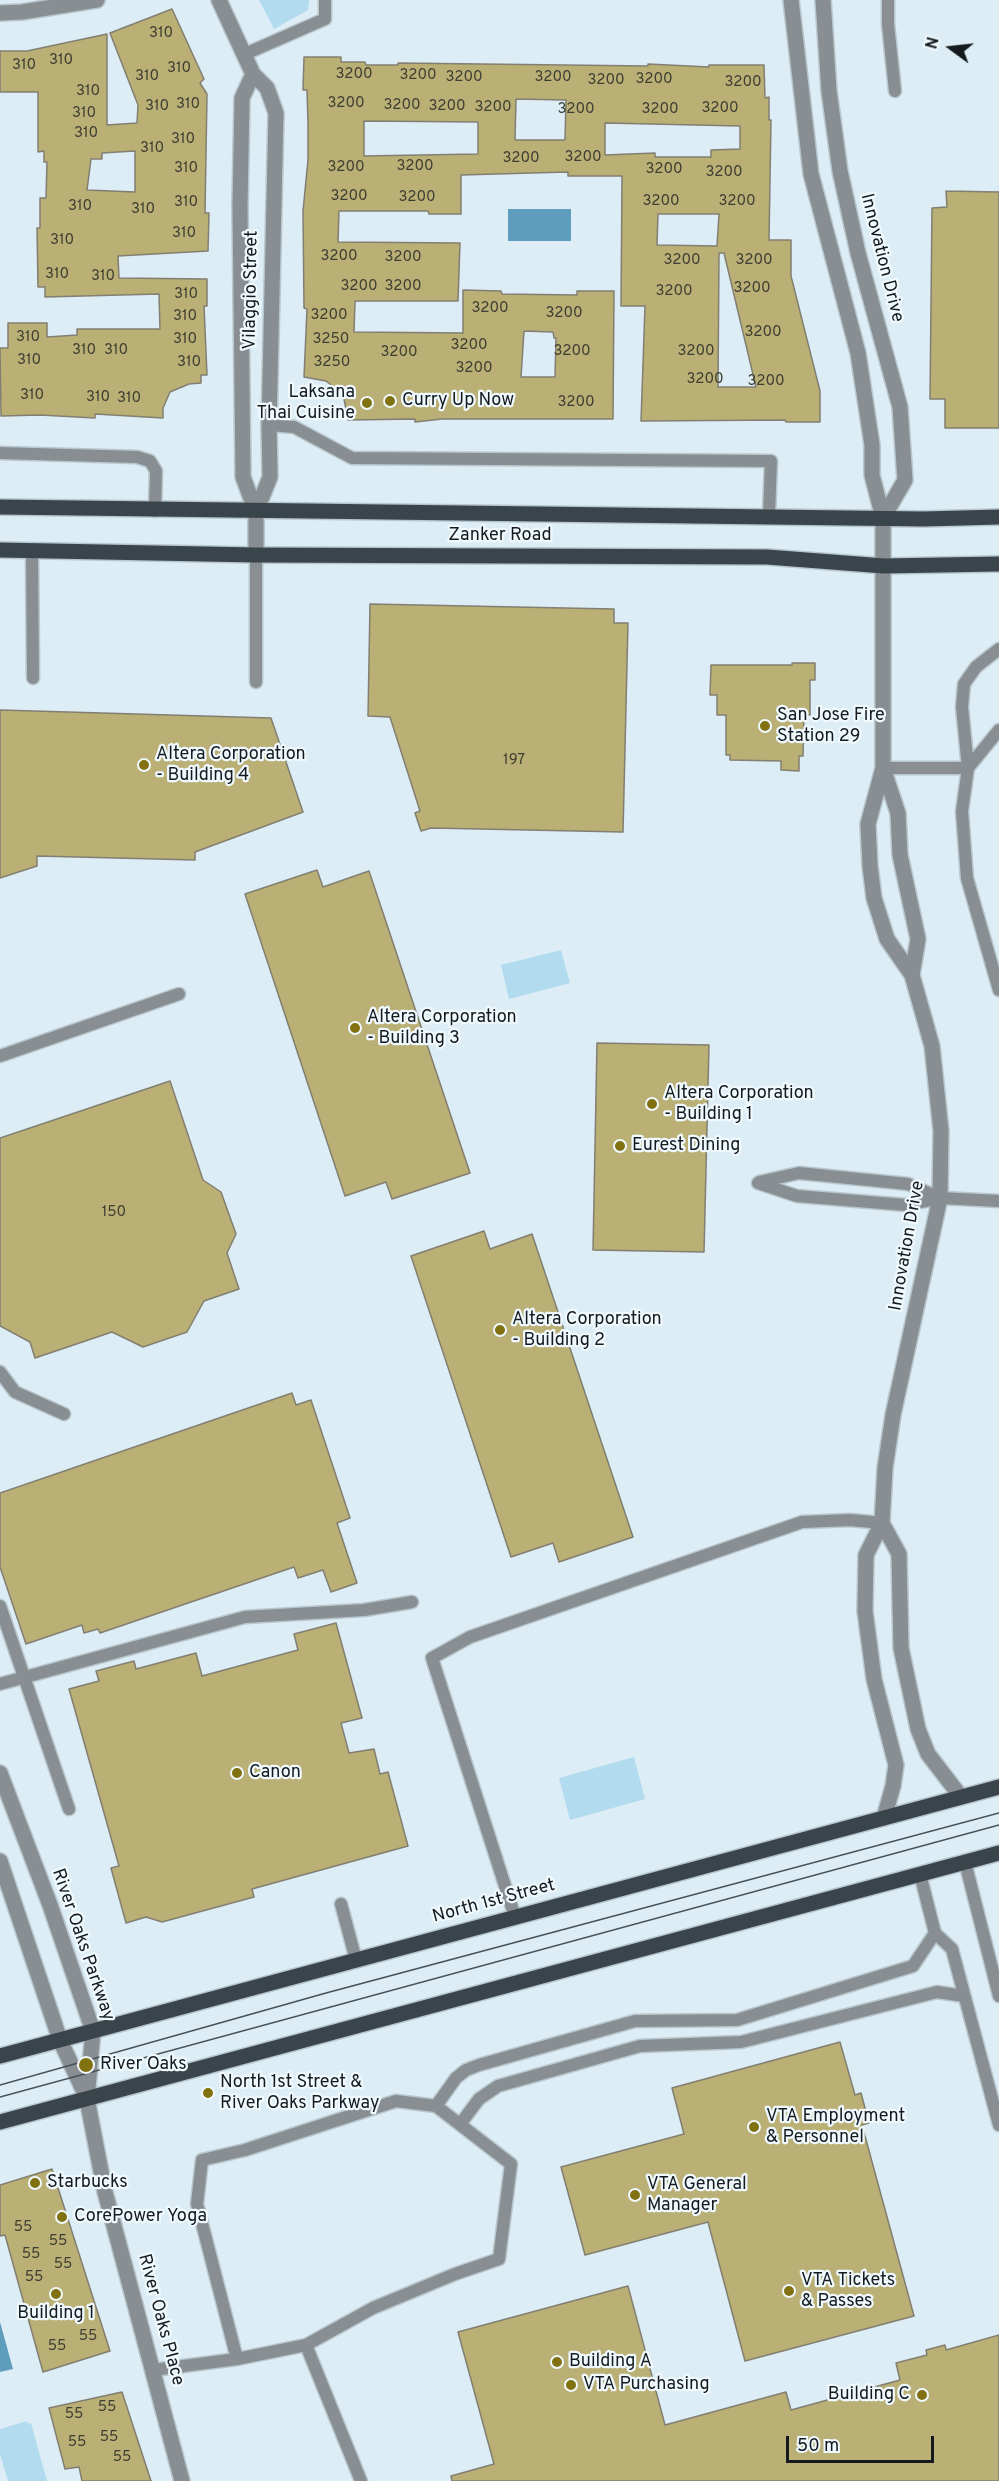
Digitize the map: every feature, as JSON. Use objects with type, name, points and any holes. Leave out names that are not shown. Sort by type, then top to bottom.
[{"type":"main road","name":"Zanker Road","points":[[0,507],[155,511],[769,515],[883,518],[999,517]]},
{"type":"main road","name":"Zanker Road","points":[[0,550],[256,555],[767,557],[884,566],[999,564]]},
{"type":"main road","name":"North 1st Street","points":[[0,2056],[999,1787]]},
{"type":"main road","points":[[0,2122],[999,1853]]},
{"type":"street","points":[[0,13],[22,12],[98,0]]},
{"type":"street","name":"Vilaggio Street","points":[[219,0],[253,74],[267,88],[276,113],[268,425],[270,477],[256,512]]},
{"type":"street","name":"Innovation Drive","points":[[791,0],[812,174],[858,353],[872,445],[872,475],[883,518],[883,768],[868,824],[874,898],[887,939],[912,975],[932,1046],[938,1092],[940,1198],[893,1415],[885,1468],[882,1523],[866,1555],[865,1611],[874,1678],[896,1765],[884,1818]]},
{"type":"street","name":"Innovation Drive","points":[[823,0],[829,91],[840,171],[858,253],[900,407],[905,480],[883,518]]},
{"type":"street","name":"Vilaggio Street","points":[[253,74],[242,98],[240,230],[243,477],[256,512],[256,555]]},
{"type":"street","name":"Innovation Drive","points":[[883,768],[898,813],[900,855],[918,939],[912,975]]},
{"type":"street","points":[[882,1523],[899,1554],[901,1648],[918,1729],[928,1754],[962,1797]]},
{"type":"street","name":"River Oaks Parkway","points":[[0,1773],[50,1905],[93,2031],[87,2099]]},
{"type":"street","points":[[0,1861],[60,2040],[87,2099]]},
{"type":"street","name":"River Oaks Place","points":[[87,2099],[105,2192],[182,2481]]},
{"type":"lane","points":[[245,54],[325,19],[325,0]]},
{"type":"lane","points":[[888,0],[888,24],[895,91]]},
{"type":"lane","points":[[268,425],[294,428],[352,458],[771,461],[769,515]]},
{"type":"lane","points":[[0,453],[137,457],[150,461],[156,471],[155,511]]},
{"type":"lane","points":[[32,551],[33,678]]},
{"type":"lane","points":[[256,555],[256,682]]},
{"type":"lane","points":[[999,649],[976,667],[964,684],[962,707],[969,768],[962,811],[967,878],[999,990]]},
{"type":"lane","points":[[969,768],[999,730]]},
{"type":"lane","points":[[883,768],[969,768]]},
{"type":"lane","points":[[0,1056],[179,994]]},
{"type":"lane","points":[[940,1198],[908,1184],[799,1173],[758,1183],[797,1196],[906,1205],[940,1198],[999,1201]]},
{"type":"lane","points":[[0,1372],[15,1392],[64,1414]]},
{"type":"lane","points":[[515,1917],[432,1658],[470,1636],[802,1522],[850,1520],[882,1523]]},
{"type":"lane","points":[[0,1684],[245,1617],[364,1610],[412,1602]]},
{"type":"lane","points":[[0,1606],[69,1809]]},
{"type":"lane","points":[[964,1862],[999,1996]]},
{"type":"lane","points":[[920,1874],[934,1933],[952,1949],[999,2125]]},
{"type":"lane","points":[[341,1904],[356,1960]]},
{"type":"lane","points":[[436,2106],[456,2078],[466,2070],[479,2065],[635,2021],[737,2020],[913,1966],[934,1933]]},
{"type":"lane","points":[[462,2123],[479,2099],[498,2086],[640,2046],[741,2042],[937,1992],[964,1996]]},
{"type":"lane","points":[[153,2370],[237,2359],[306,2344],[373,2308],[455,2274],[499,2259],[511,2164],[462,2123],[436,2106],[396,2101],[245,2150],[202,2160],[197,2204],[237,2359]]},
{"type":"lane","points":[[306,2344],[361,2481]]},
{"type":"shaded area","points":[[259,0],[309,0],[308,10],[274,29]]},
{"type":"shaded area","points":[[508,209],[571,209],[571,241],[508,241]]},
{"type":"shaded area","points":[[561,950],[570,983],[509,999],[501,965]]},
{"type":"shaded area","points":[[634,1757],[645,1799],[570,1820],[559,1778]]},
{"type":"shaded area","points":[[0,2322],[13,2369],[0,2372]]},
{"type":"shaded area","points":[[27,2421],[28,2424],[31,2423],[47,2481],[8,2481],[0,2454],[0,2429]]},
{"type":"building","points":[[172,9],[204,79],[200,83],[207,94],[205,213],[209,213],[208,251],[118,256],[119,278],[207,279],[207,306],[204,306],[207,375],[201,375],[201,383],[189,384],[170,392],[163,408],[163,418],[95,414],[95,418],[40,415],[1,416],[0,348],[8,348],[8,323],[47,323],[47,337],[77,335],[77,329],[160,329],[159,294],[45,297],[45,287],[38,287],[37,228],[40,228],[40,198],[46,198],[47,162],[44,162],[44,151],[38,152],[38,92],[0,92],[0,51],[27,51],[107,34],[107,125],[137,123],[138,105],[110,33]],"holes":[[[135,151],[135,192],[87,190],[91,159],[102,159],[102,153]]]},
{"type":"building","points":[[304,57],[341,57],[341,62],[365,62],[366,65],[398,65],[398,63],[648,66],[648,64],[709,67],[709,65],[764,65],[765,98],[769,97],[769,120],[771,120],[769,240],[791,240],[791,276],[820,391],[820,422],[786,422],[785,420],[641,421],[645,306],[621,306],[622,176],[568,176],[568,172],[461,175],[461,214],[429,214],[428,211],[339,211],[338,242],[460,243],[458,301],[355,301],[354,332],[463,333],[463,290],[501,291],[502,294],[577,295],[577,291],[614,291],[613,419],[442,419],[415,422],[415,419],[348,420],[344,399],[336,389],[326,381],[304,377],[307,309],[304,308],[303,211],[308,160],[308,123],[307,90],[303,90]],"holes":[[[516,99],[566,100],[565,140],[515,140]],[[364,121],[478,122],[478,154],[364,156]],[[605,123],[740,126],[740,149],[711,150],[711,157],[655,157],[655,153],[605,155]],[[658,214],[719,214],[717,246],[657,245]],[[719,253],[724,253],[756,387],[718,387]],[[524,331],[553,332],[556,338],[555,377],[521,377]]]},
{"type":"building","points":[[946,191],[999,192],[999,428],[945,428],[945,399],[930,399],[932,208],[947,207]]},
{"type":"building","points":[[370,604],[614,609],[614,623],[628,623],[623,832],[431,828],[421,831],[415,813],[420,811],[390,717],[368,716]]},
{"type":"building","name":"San Jose Fire Station 29","points":[[792,663],[815,663],[815,680],[810,680],[810,715],[804,715],[803,756],[799,756],[799,771],[781,770],[781,761],[730,760],[730,755],[726,755],[726,715],[717,715],[717,695],[710,695],[711,665],[792,665]]},
{"type":"building","name":"Altera Corporation - Building 4","points":[[0,710],[271,718],[303,812],[195,852],[195,860],[37,856],[37,866],[0,878]]},
{"type":"building","name":"Altera Corporation - Building 3","points":[[317,870],[323,887],[369,871],[470,1173],[392,1199],[386,1182],[345,1196],[245,894]]},
{"type":"building","name":"Altera Corporation - Building 1","points":[[597,1043],[709,1045],[704,1252],[593,1250]]},
{"type":"building","points":[[170,1081],[203,1180],[221,1192],[236,1234],[227,1253],[239,1289],[204,1301],[187,1332],[143,1347],[112,1332],[35,1358],[30,1342],[0,1326],[0,1138]]},
{"type":"building","name":"Altera Corporation - Building 2","points":[[484,1231],[490,1249],[532,1234],[633,1537],[559,1562],[553,1543],[511,1557],[411,1256]]},
{"type":"building","points":[[292,1393],[296,1405],[311,1400],[350,1518],[337,1523],[357,1583],[331,1592],[323,1570],[298,1578],[294,1567],[100,1633],[98,1629],[84,1633],[82,1625],[26,1644],[0,1567],[0,1493]]},
{"type":"building","name":"Canon","points":[[336,1623],[362,1718],[341,1723],[349,1753],[374,1749],[380,1774],[388,1772],[408,1846],[252,1889],[254,1897],[162,1922],[146,1917],[126,1923],[111,1868],[119,1866],[69,1689],[99,1681],[96,1671],[134,1661],[136,1669],[196,1653],[202,1676],[298,1650],[294,1634]]},
{"type":"building","points":[[840,2042],[855,2095],[861,2093],[869,2123],[862,2125],[914,2316],[745,2361],[708,2222],[585,2255],[561,2167],[684,2134],[672,2088]]},
{"type":"building","name":"Building 1","points":[[52,2169],[110,2351],[43,2372],[5,2235],[0,2236],[0,2185]]},
{"type":"building","name":"Building A","points":[[628,2286],[665,2425],[786,2392],[791,2410],[900,2380],[896,2363],[927,2355],[926,2350],[945,2345],[946,2350],[999,2335],[999,2481],[452,2481],[451,2476],[494,2464],[458,2332]]},
{"type":"building","points":[[122,2392],[151,2481],[82,2481],[79,2467],[65,2469],[49,2408]]},
{"type":"tram line","points":[[0,2085],[326,1993],[999,1813]]},
{"type":"tram line","points":[[0,2097],[999,1825]]},
{"type":"place","name":"Curry Up Now","points":[[390,401]]},
{"type":"place","name":"Laksana Thai Cuisine","points":[[367,403]]},
{"type":"place","name":"San Jose Fire Station 29","points":[[765,726]]},
{"type":"place","name":"Altera Corporation - Building 4","points":[[144,765]]},
{"type":"place","name":"Altera Corporation - Building 3","points":[[355,1028]]},
{"type":"place","name":"Altera Corporation - Building 1","points":[[652,1104]]},
{"type":"place","name":"Eurest Dining","points":[[620,1146]]},
{"type":"place","name":"Altera Corporation - Building 2","points":[[500,1330]]},
{"type":"place","name":"Canon","points":[[237,1773]]},
{"type":"place","name":"River Oaks","points":[[86,2065]]},
{"type":"place","name":"North 1st Street & River Oaks Parkway","points":[[208,2093]]},
{"type":"place","name":"VTA Employment & Personnel","points":[[754,2127]]},
{"type":"place","name":"Starbucks","points":[[35,2183]]},
{"type":"place","name":"VTA General Manager","points":[[635,2195]]},
{"type":"place","name":"CorePower Yoga","points":[[62,2217]]},
{"type":"place","name":"VTA Tickets & Passes","points":[[789,2291]]},
{"type":"place","name":"Building 1","points":[[56,2294]]},
{"type":"place","name":"Building A","points":[[557,2362]]},
{"type":"place","name":"VTA Purchasing","points":[[571,2385]]},
{"type":"place","name":"Building C","points":[[922,2395]]}]
